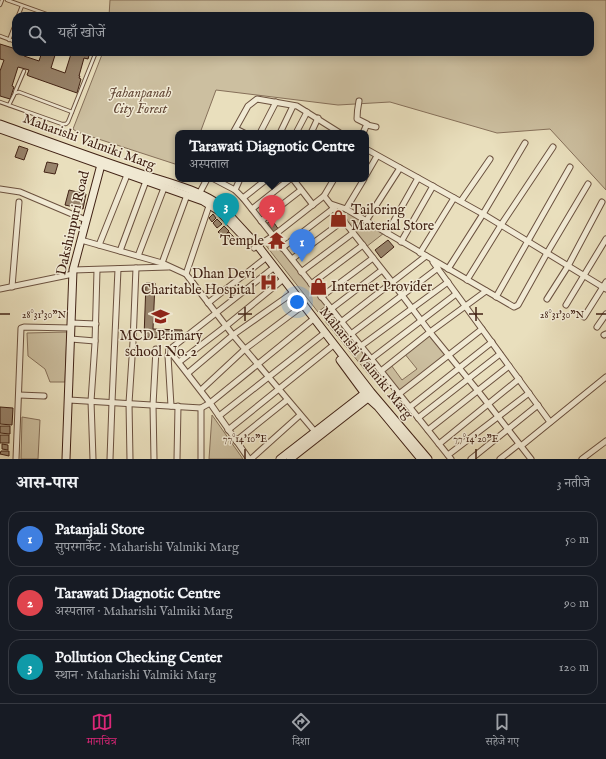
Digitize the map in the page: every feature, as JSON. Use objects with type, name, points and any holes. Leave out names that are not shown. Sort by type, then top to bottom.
[{"type":"street","points":[[236,130],[248,106],[252,101],[257,99],[297,106],[318,118],[332,130]]},
{"type":"street","points":[[359,101],[357,119],[367,125],[376,127]]},
{"type":"street","points":[[262,130],[276,102]]},
{"type":"street","points":[[281,130],[293,106]]},
{"type":"street","points":[[298,130],[307,112]]},
{"type":"street","points":[[312,130],[318,118]]},
{"type":"street","name":"Maharishi Valmiki Marg","points":[[0,124],[101,163],[126,175],[187,195],[198,196]]},
{"type":"street","points":[[364,130],[367,125]]},
{"type":"street","name":"Maharishi Valmiki Marg","points":[[0,129],[198,196],[211,202],[256,247],[368,395],[428,459]]},
{"type":"street","points":[[448,269],[483,214],[524,143]]},
{"type":"street","points":[[467,280],[501,224],[553,147]]},
{"type":"street","points":[[369,151],[501,224],[604,288]]},
{"type":"street","points":[[369,170],[377,156]]},
{"type":"street","points":[[460,201],[490,159]]},
{"type":"street","name":"Dakshinpuri Road","points":[[66,459],[73,272],[101,163]]},
{"type":"street","points":[[496,297],[570,167]]},
{"type":"street","points":[[366,221],[400,168]]},
{"type":"street","points":[[99,245],[126,175]]},
{"type":"street","points":[[387,233],[418,178]]},
{"type":"street","points":[[120,251],[146,181]]},
{"type":"street","points":[[198,196],[205,182]]},
{"type":"street","points":[[224,182],[243,198],[450,457],[529,393]]},
{"type":"street","points":[[235,190],[239,182]]},
{"type":"street","points":[[243,198],[263,182]]},
{"type":"street","points":[[252,209],[287,182]]},
{"type":"street","points":[[294,182],[313,205]]},
{"type":"street","points":[[256,247],[273,236],[324,196],[332,182]]},
{"type":"street","points":[[346,209],[362,182]]},
{"type":"street","points":[[333,206],[346,209],[496,297],[512,306],[517,307],[588,184]]},
{"type":"street","points":[[402,242],[433,186]]},
{"type":"street","points":[[138,256],[164,188]]},
{"type":"street","points":[[0,189],[20,192],[86,220]]},
{"type":"street","points":[[261,222],[301,190]]},
{"type":"street","points":[[162,263],[187,195]]},
{"type":"street","points":[[324,196],[531,459]]},
{"type":"street","points":[[420,253],[454,198]]},
{"type":"street","points":[[12,287],[19,202]]},
{"type":"street","points":[[186,274],[211,202]]},
{"type":"street","points":[[547,299],[568,266],[602,202]]},
{"type":"street","points":[[282,248],[333,206]]},
{"type":"street","points":[[292,259],[344,220]]},
{"type":"street","points":[[301,272],[354,233]]},
{"type":"street","points":[[566,305],[606,239]]},
{"type":"street","points":[[81,240],[162,263],[186,274],[233,335],[316,434]]},
{"type":"street","points":[[311,284],[363,245]]},
{"type":"street","points":[[428,257],[438,268],[550,422]]},
{"type":"street","points":[[341,322],[392,282],[428,257]]},
{"type":"street","points":[[208,304],[265,258]]},
{"type":"street","name":"Maharishi Valmiki Marg","points":[[265,258],[368,395],[421,459]]},
{"type":"street","points":[[321,297],[373,258]]},
{"type":"street","points":[[0,289],[73,272],[169,266]]},
{"type":"street","points":[[130,459],[129,403],[136,268]]},
{"type":"street","points":[[351,334],[438,268]]},
{"type":"street","points":[[110,459],[118,269]]},
{"type":"street","points":[[171,406],[168,356],[169,350],[272,269]]},
{"type":"street","points":[[92,459],[91,401],[96,324],[97,270]]},
{"type":"street","points":[[331,309],[382,270]]},
{"type":"street","points":[[179,362],[281,281]]},
{"type":"street","points":[[361,346],[448,282]]},
{"type":"street","points":[[584,317],[604,288],[606,282]]},
{"type":"street","points":[[381,371],[430,332],[486,291]]},
{"type":"street","points":[[188,373],[233,335],[291,294]]},
{"type":"street","points":[[371,359],[456,294]]},
{"type":"street","points":[[201,390],[245,349],[301,307]]},
{"type":"street","points":[[597,327],[606,314]]},
{"type":"street","points":[[69,400],[201,408],[210,403],[311,321]]},
{"type":"street","points":[[16,459],[22,328],[96,324]]},
{"type":"street","points":[[399,394],[482,329]]},
{"type":"street","points":[[219,416],[322,335]]},
{"type":"street","points":[[71,339],[95,340]]},
{"type":"street","points":[[410,407],[492,342]]},
{"type":"street","points":[[228,430],[331,347]]},
{"type":"street","points":[[154,459],[153,405],[156,349]]},
{"type":"street","points":[[169,350],[201,390],[250,459],[300,415]]},
{"type":"street","points":[[418,418],[500,354]]},
{"type":"street","points":[[428,430],[509,366]]},
{"type":"street","points":[[500,459],[550,422],[606,377]]},
{"type":"street","points":[[439,444],[519,379]]},
{"type":"street","points":[[18,395],[44,396]]},
{"type":"street","points":[[280,459],[368,395]]},
{"type":"street","points":[[236,441],[287,400]]},
{"type":"street","points":[[470,459],[538,405]]},
{"type":"street","points":[[177,459],[178,406]]},
{"type":"street","points":[[201,408],[201,459]]},
{"type":"street","points":[[290,459],[316,434]]},
{"type":"street","points":[[582,459],[606,441]]},
{"type":"lane","points":[[0,6],[2,0]]},
{"type":"lane","points":[[7,0],[39,12]]},
{"type":"lane","points":[[20,12],[22,6]]},
{"type":"lane","points":[[9,40],[12,32]]},
{"type":"lane","points":[[0,36],[12,41]]},
{"type":"lane","points":[[0,102],[64,124],[68,122],[94,56]]},
{"type":"lane","points":[[9,105],[24,71]]},
{"type":"lane","points":[[14,93],[19,92],[72,112]]},
{"type":"green space","name":"Jahanpanah City Forest","points":[[110,0],[606,0],[606,190],[550,129],[497,133],[390,102],[338,105],[216,90],[201,130],[175,130],[175,164],[77,132],[73,129],[101,56],[594,56],[594,12],[109,12]]},
{"type":"green space","points":[[335,206],[339,207],[384,233],[366,247]]},
{"type":"green space","points":[[273,237],[327,305],[318,312],[264,243]]},
{"type":"green space","points":[[334,314],[378,369],[370,376],[325,321]]},
{"type":"green space","points":[[67,332],[65,382],[50,382],[45,369],[28,356],[27,333]]},
{"type":"green space","points":[[430,333],[447,355],[400,393],[383,371],[391,365],[402,380],[417,369],[404,353]]},
{"type":"green space","points":[[212,415],[243,459],[209,459]]},
{"type":"green space","points":[[22,417],[40,420],[38,459],[21,459]]},
{"type":"building","points":[[0,44],[12,48],[12,56],[24,56],[39,61],[41,56],[55,56],[51,68],[65,73],[70,56],[89,56],[88,59],[84,58],[79,76],[81,79],[77,93],[29,76],[27,75],[29,70],[18,67],[12,86],[14,87],[10,99],[0,96],[0,71],[4,60],[0,59]]},
{"type":"building","points":[[19,146],[28,149],[24,160],[15,157]]},
{"type":"building","points":[[47,162],[58,164],[55,174],[44,172]]},
{"type":"building","points":[[69,190],[86,194],[83,209],[65,205]]},
{"type":"building","points":[[213,214],[216,218],[212,222],[209,218]]},
{"type":"building","points":[[217,219],[222,224],[217,228],[213,223]]},
{"type":"building","points":[[272,220],[279,230],[273,234],[266,224]]},
{"type":"building","points":[[224,226],[229,231],[223,237],[218,232]]},
{"type":"building","points":[[229,232],[234,237],[230,241],[225,235]]},
{"type":"building","points":[[388,240],[394,247],[381,258],[375,250]]},
{"type":"building","points":[[268,274],[275,283],[267,291],[263,286],[265,284],[262,279]]},
{"type":"building","points":[[146,283],[155,283],[153,329],[182,330],[182,339],[144,337]]},
{"type":"building","points":[[0,407],[13,408],[12,425],[0,424]]},
{"type":"building","points":[[0,426],[10,426],[10,434],[0,433]]},
{"type":"building","points":[[0,435],[9,435],[9,443],[0,443]]},
{"type":"building","points":[[2,444],[8,445],[8,450],[2,449]]},
{"type":"building","points":[[1,451],[9,451],[9,456],[0,454]]},
{"type":"place","name":"Tailoring Material Store","points":[[338,218]]},
{"type":"place","name":"Pollution Checking Center","points":[[226,226]]},
{"type":"place","name":"Tarawati Diagnotic Centre","points":[[272,228]]},
{"type":"place","name":"Temple","points":[[277,241]]},
{"type":"place","name":"Patanjali Store","points":[[302,262]]},
{"type":"place","name":"Dhan Devi Charitable Hospital","points":[[268,282]]},
{"type":"place","name":"Internet Provider","points":[[318,287]]},
{"type":"place","name":"MCD Primary school No. 2","points":[[161,316]]}]
